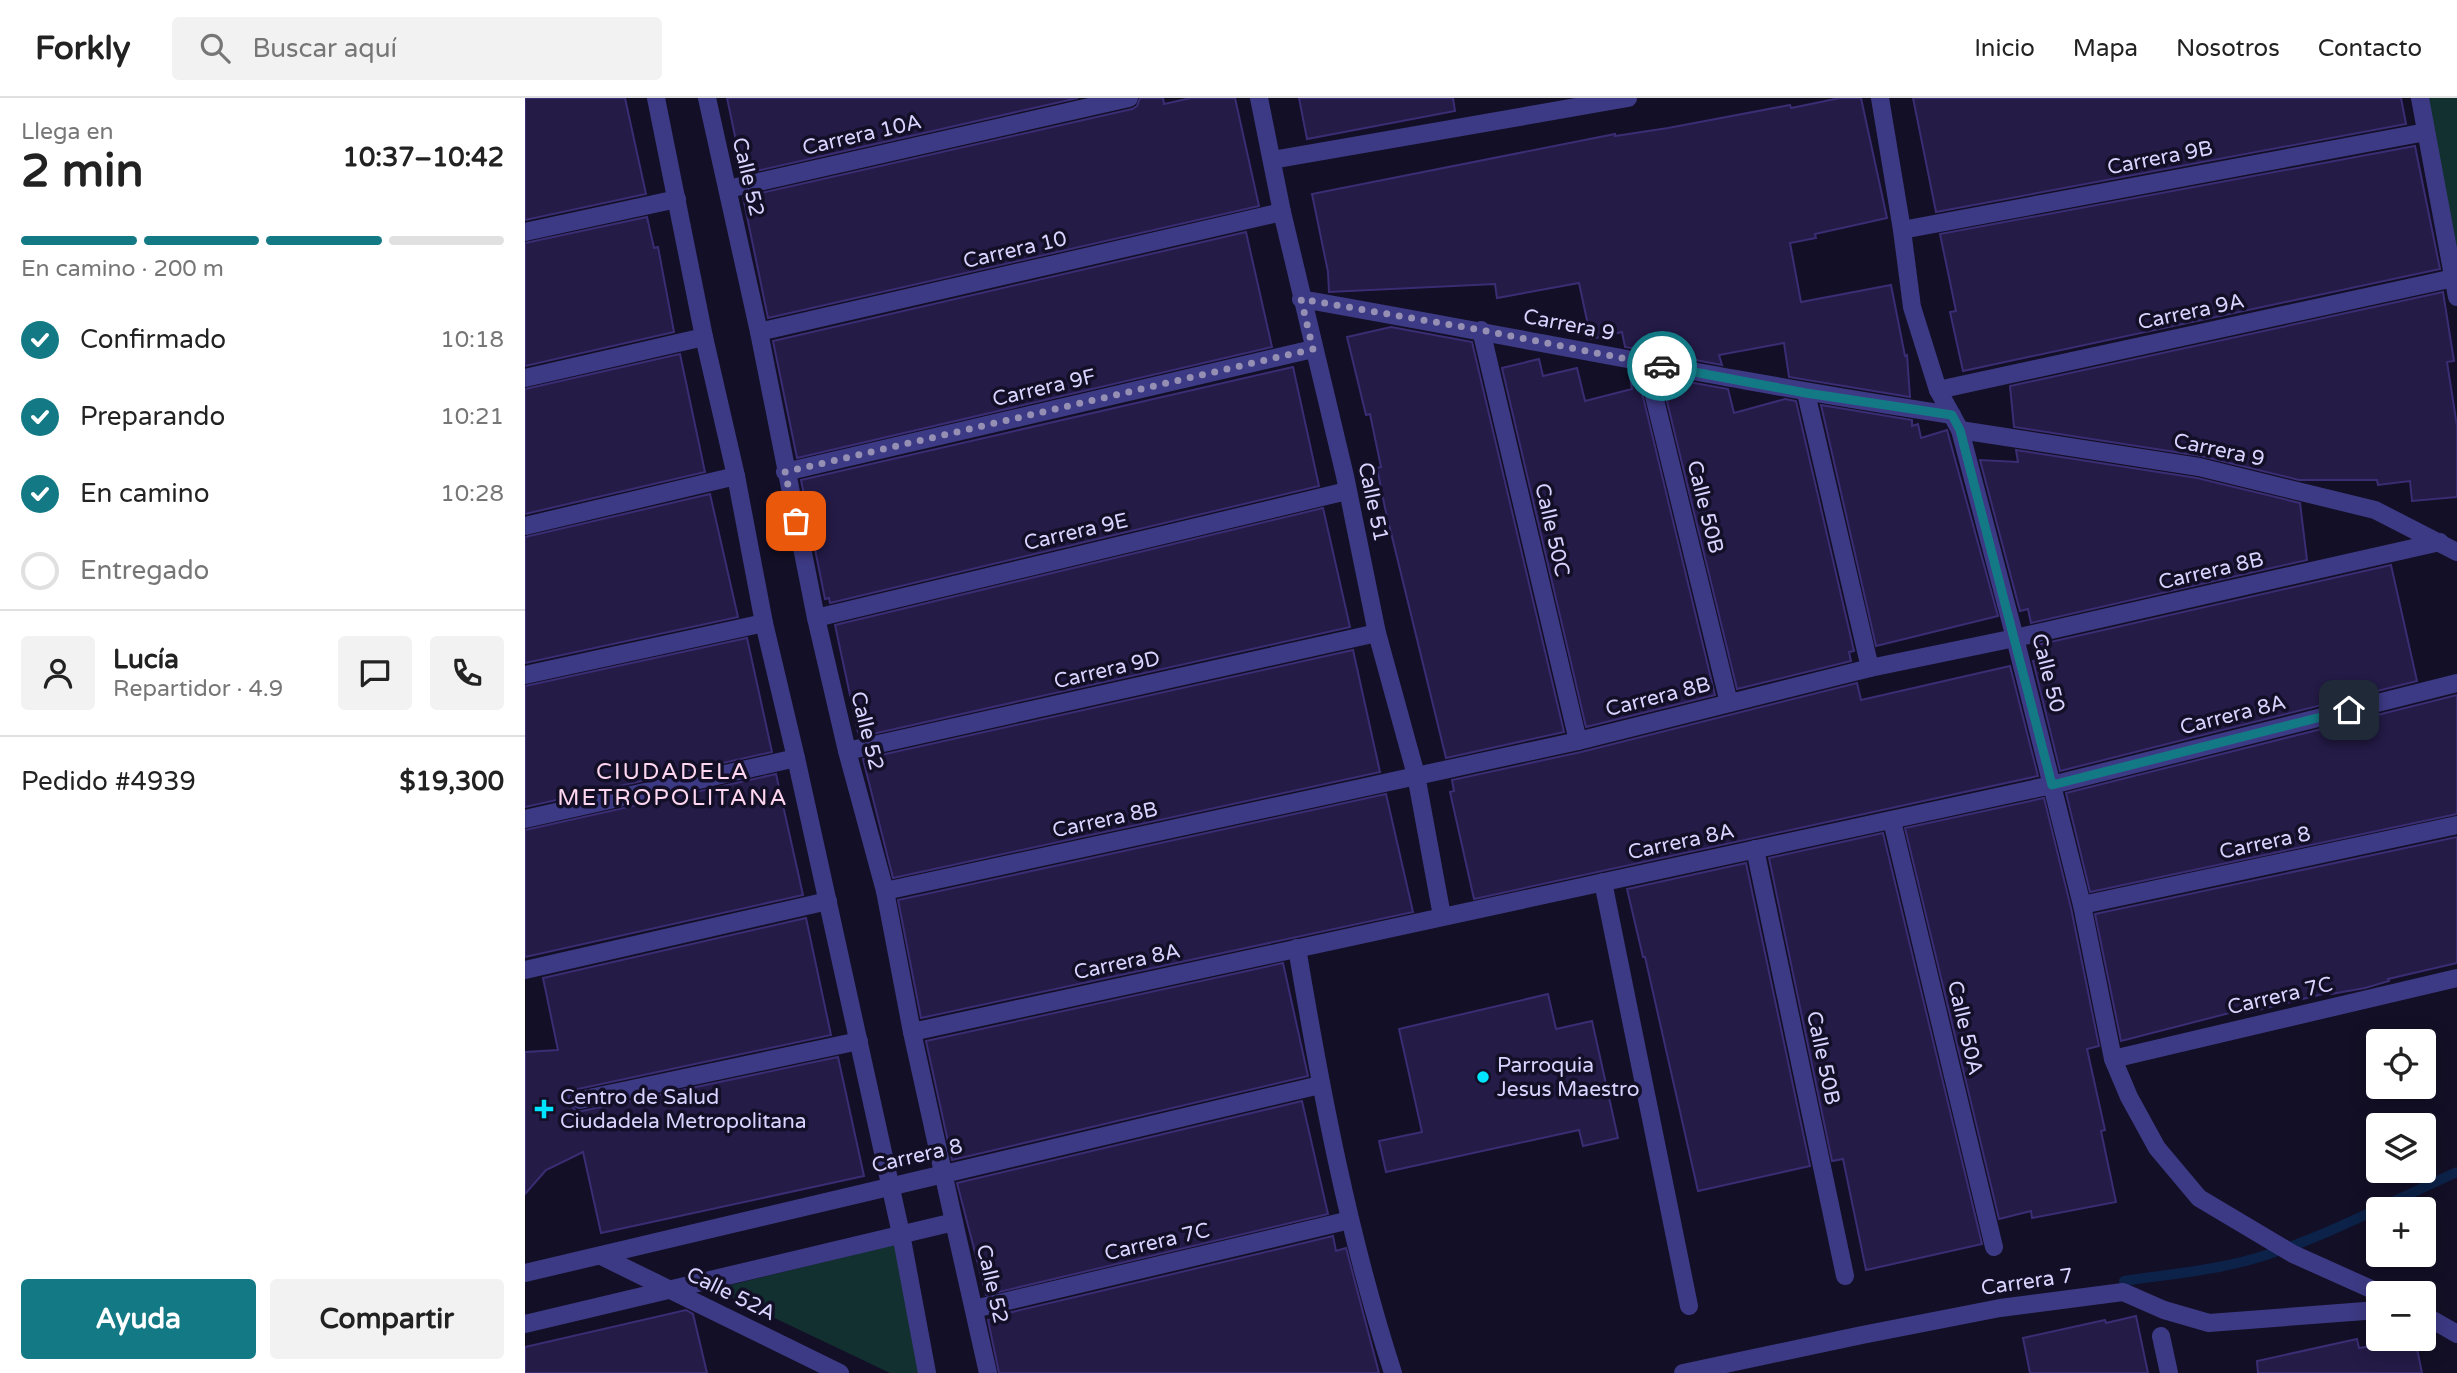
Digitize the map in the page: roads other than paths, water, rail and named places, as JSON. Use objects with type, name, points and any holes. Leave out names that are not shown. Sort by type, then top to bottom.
[{"type":"street","points":[[656,98],[764,622],[901,1234],[927,1373]]},
{"type":"street","name":"Calle 52","points":[[707,98],[759,332],[816,618],[847,751],[885,891],[912,1032],[988,1373]]},
{"type":"street","name":"Carrera 10A","points":[[729,189],[1129,98]]},
{"type":"street","name":"Calle 51","points":[[1259,98],[1301,299],[1347,491],[1377,633],[1416,775],[1443,916]]},
{"type":"street","points":[[1272,160],[1627,98]]},
{"type":"street","name":"Calle 50","points":[[1880,98],[1912,307],[1938,390],[1956,422],[2015,638],[2082,905],[2113,1059],[2129,1097],[2157,1148],[2199,1198],[2293,1254],[2366,1287]]},
{"type":"street","points":[[2420,98],[2457,297]]},
{"type":"street","name":"Carrera 9B","points":[[1902,230],[2426,132]]},
{"type":"street","points":[[525,232],[677,199]]},
{"type":"street","name":"Carrera 10","points":[[759,332],[1282,212]]},
{"type":"street","name":"Carrera 9A","points":[[1938,390],[2454,278]]},
{"type":"street","name":"Carrera 9","points":[[1301,299],[1481,330],[2199,467],[2375,510],[2457,552]]},
{"type":"street","name":"Calle 50C","points":[[1481,330],[1578,741]]},
{"type":"street","points":[[525,378],[704,337]]},
{"type":"street","name":"Carrera 9F","points":[[785,472],[1313,349]]},
{"type":"street","name":"Calle 50B","points":[[1646,363],[1729,703]]},
{"type":"street","points":[[1806,393],[1870,668]]},
{"type":"street","points":[[525,526],[736,476]]},
{"type":"street","name":"Carrera 9E","points":[[816,618],[1347,491]]},
{"type":"street","name":"Carrera 8B","points":[[885,891],[1578,741],[1870,668],[2440,542]]},
{"type":"street","points":[[525,675],[764,622]]},
{"type":"street","name":"Carrera 9D","points":[[847,751],[1377,633]]},
{"type":"street","name":"Carrera 8A","points":[[912,1032],[2052,785],[2457,682]]},
{"type":"street","points":[[525,819],[796,758]]},
{"type":"street","name":"Calle 50A","points":[[1892,821],[1994,1247]]},
{"type":"street","name":"Carrera 8","points":[[2082,905],[2457,825]]},
{"type":"street","name":"Calle 50B","points":[[1755,849],[1845,1276]]},
{"type":"street","points":[[1603,882],[1689,1306]]},
{"type":"street","points":[[525,970],[828,901]]},
{"type":"street","points":[[1297,948],[1320,1085],[1350,1220],[1392,1373]]},
{"type":"street","name":"Carrera 7C","points":[[2113,1059],[2457,978]]},
{"type":"street","points":[[580,1101],[859,1041]]},
{"type":"street","name":"Carrera 8","points":[[525,1273],[1320,1085]]},
{"type":"street","name":"Carrera 7C","points":[[974,1309],[1350,1220]]},
{"type":"street","points":[[525,1324],[954,1223]]},
{"type":"street","name":"Calle 52A","points":[[601,1256],[840,1373]]},
{"type":"street","name":"Carrera 7","points":[[1683,1373],[2000,1308],[2123,1292],[2164,1310],[2209,1323],[2366,1311]]},
{"type":"street","points":[[2436,1322],[2457,1334]]},
{"type":"street","points":[[2161,1336],[2169,1373]]},
{"type":"waterway","points":[[2124,1281],[2214,1268],[2291,1247],[2457,1172]]},
{"type":"place","name":"Parroquia Jesus Maestro","points":[[1483,1077]]},
{"type":"place","name":"Centro de Salud Ciudadela Metropolitana","points":[[544,1109]]},
{"type":"district","name":"CIUDADELA METROPOLITANA","points":[[673,785]]}]
